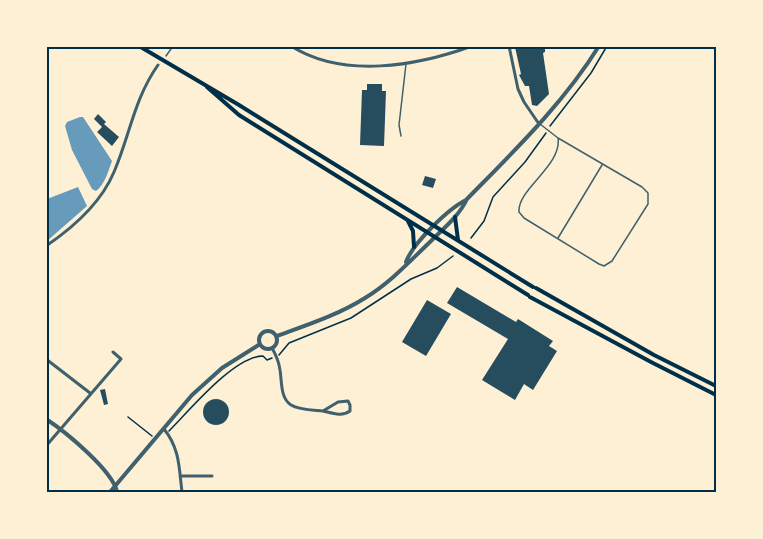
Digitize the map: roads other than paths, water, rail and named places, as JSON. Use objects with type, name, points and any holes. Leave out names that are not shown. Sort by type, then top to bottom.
[{"type":"main road","points":[[139,46],[197,79],[534,287],[654,355],[717,386]]},
{"type":"main road","points":[[197,79],[239,115],[529,296],[717,395]]},
{"type":"main road","points":[[455,217],[458,240]]},
{"type":"main road","points":[[407,221],[413,231],[414,247]]},
{"type":"street","points":[[291,46],[306,56],[351,65],[406,63],[472,46]]},
{"type":"street","points":[[508,46],[518,89],[539,124]]},
{"type":"street","points":[[277,336],[339,312],[365,298],[392,278],[442,231],[460,211],[467,199],[564,96],[599,46]]},
{"type":"street","points":[[46,246],[79,221],[102,195],[114,172],[141,93],[158,65]]},
{"type":"street","points":[[717,75],[717,83]]},
{"type":"street","points":[[406,264],[414,247],[427,233],[457,204],[467,199]]},
{"type":"street","points":[[260,344],[261,336],[265,332],[273,332],[277,336]]},
{"type":"street","points":[[260,344],[267,349],[272,348],[276,344],[277,336]]},
{"type":"street","points":[[110,492],[206,381],[241,354],[260,344]]},
{"type":"street","points":[[272,348],[286,400],[294,406],[323,411],[345,414],[350,411],[350,405],[342,401],[323,411]]},
{"type":"street","points":[[46,446],[121,359],[113,352]]},
{"type":"street","points":[[46,359],[90,393]]},
{"type":"street","points":[[46,419],[98,464],[116,484],[117,492]]},
{"type":"street","points":[[165,431],[175,445],[182,492]]},
{"type":"street","points":[[180,476],[212,476]]},
{"type":"lane","points":[[166,56],[174,46]]},
{"type":"lane","points":[[401,136],[399,125],[406,63]]},
{"type":"lane","points":[[539,124],[558,138],[642,187],[648,193],[648,204],[612,261],[607,265],[599,264],[524,218],[518,209],[557,153],[558,138]]},
{"type":"lane","points":[[558,238],[602,164]]},
{"type":"water","points":[[83,117],[112,161],[104,181],[96,191],[92,189],[72,150],[65,126],[67,122]]},
{"type":"water","points":[[78,187],[87,206],[47,241],[47,199]]}]
